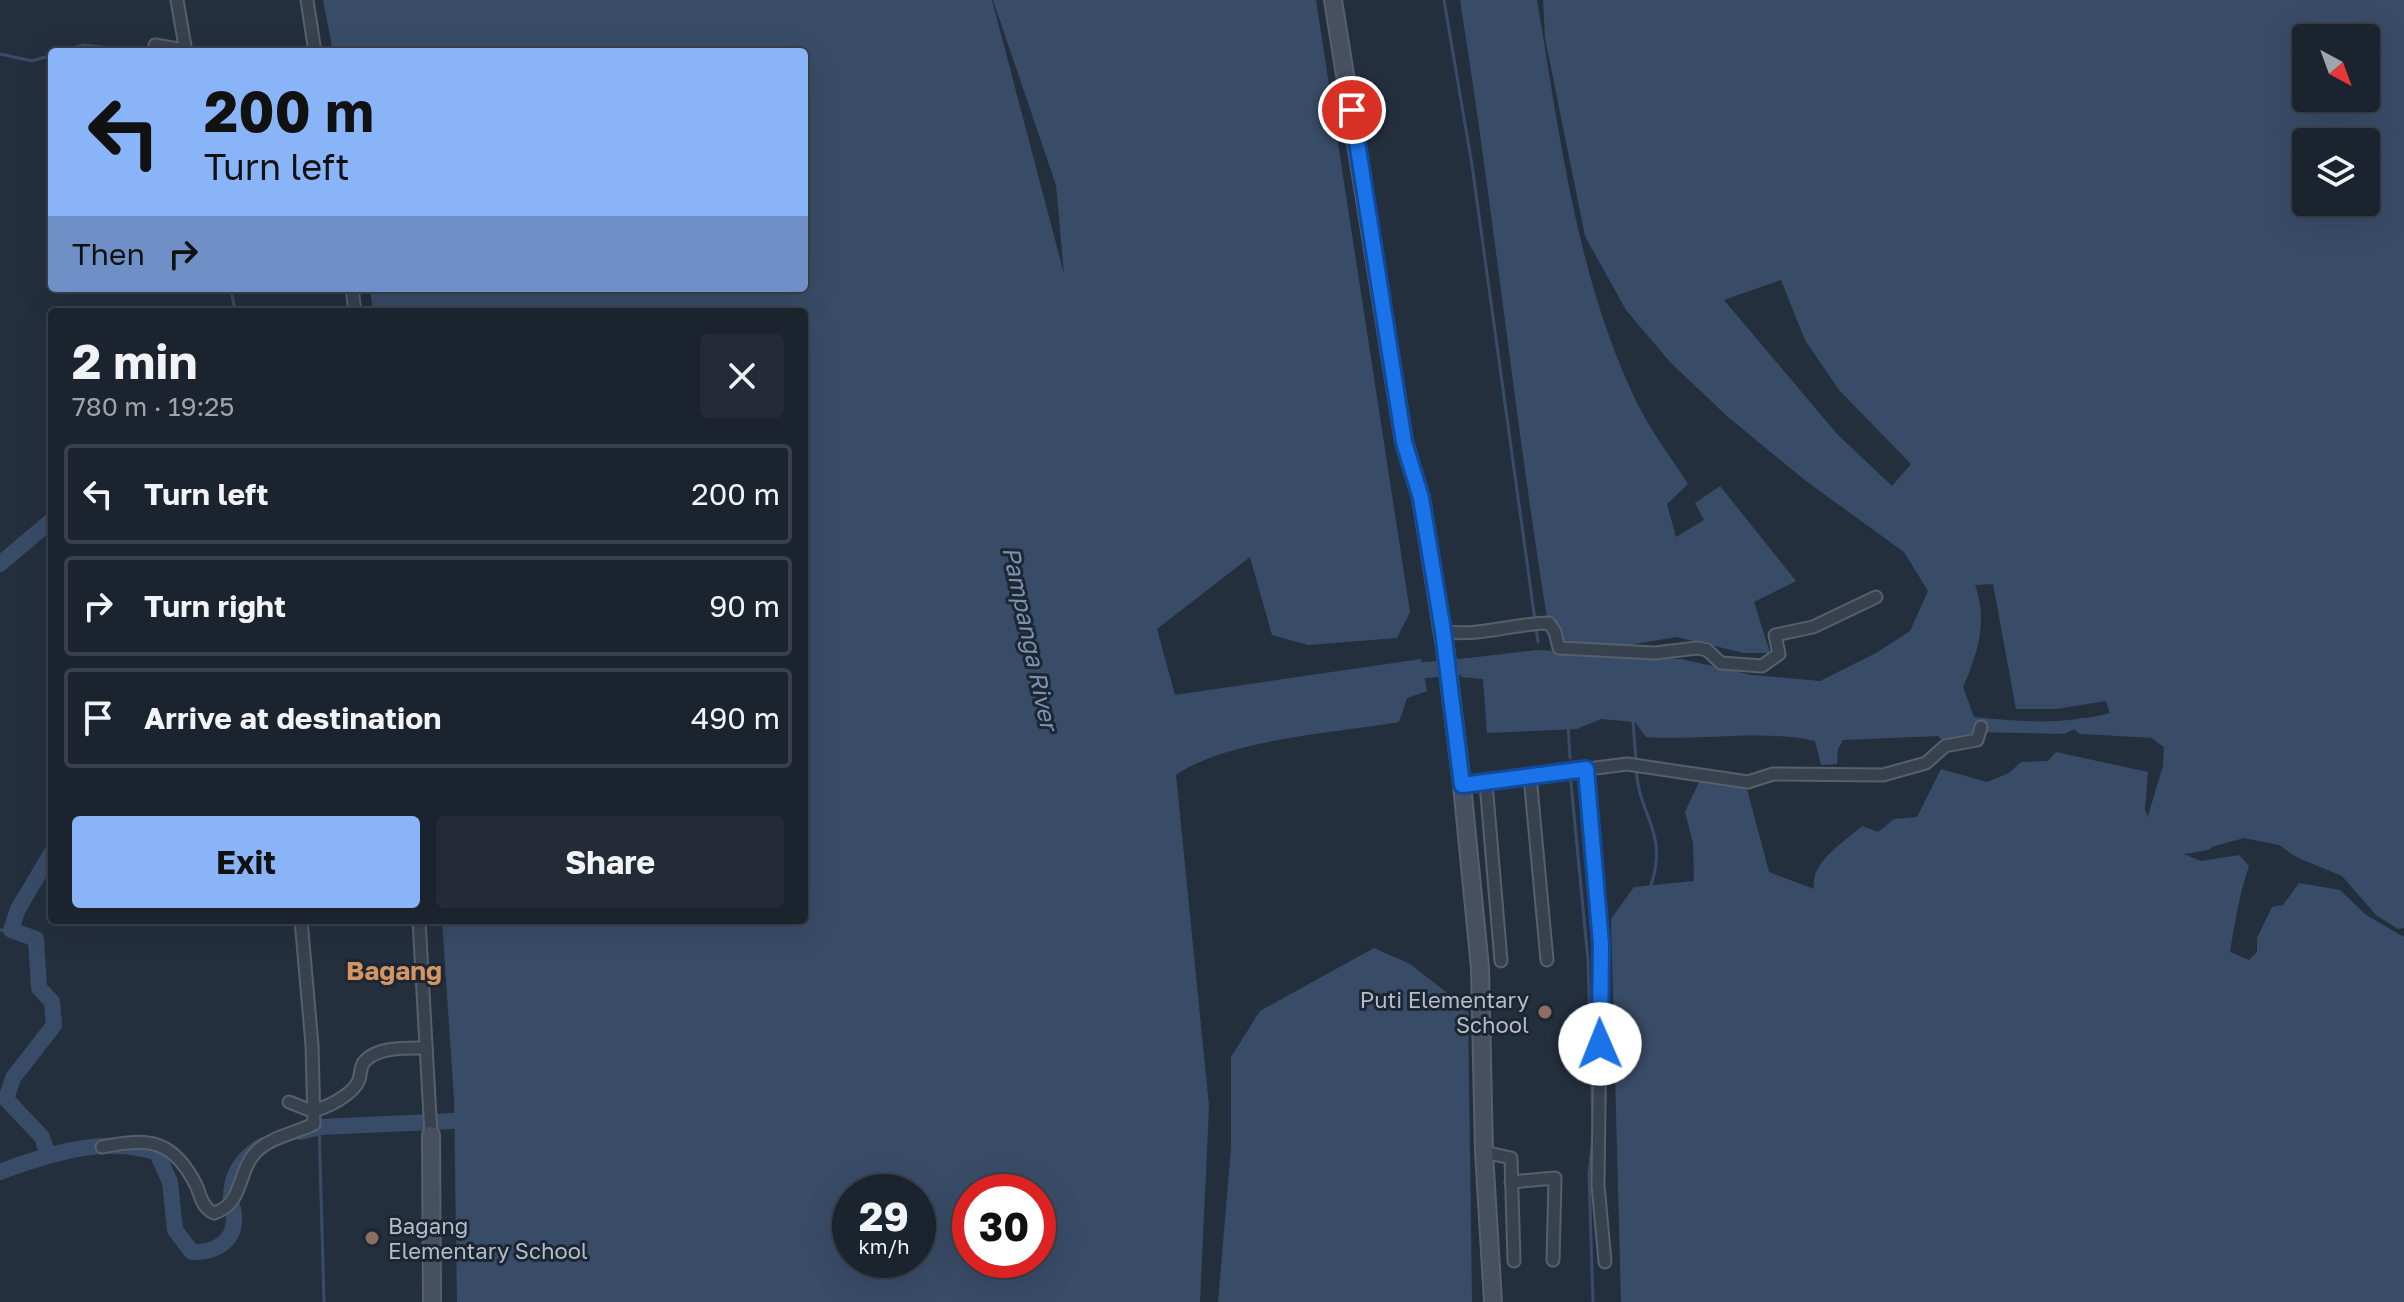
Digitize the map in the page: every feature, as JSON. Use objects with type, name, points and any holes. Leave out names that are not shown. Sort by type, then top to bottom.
[{"type":"street","points":[[177,0],[185,46],[180,48]]},
{"type":"street","points":[[307,0],[314,48]]},
{"type":"street","points":[[1333,0],[1404,442],[1421,498],[1444,639],[1462,785],[1480,968],[1484,1152],[1493,1302]]},
{"type":"street","points":[[155,45],[172,48]]},
{"type":"street","points":[[1444,639],[1455,634],[1549,623],[1559,648],[1655,653],[1697,648],[1707,650],[1721,663],[1762,666],[1779,654],[1775,635],[1813,627],[1876,597]]},
{"type":"street","points":[[1462,785],[1627,764],[1651,765],[1748,782],[1773,774],[1883,775],[1926,763],[1940,748],[1977,740],[1981,731]]},
{"type":"street","points":[[1586,769],[1601,944],[1598,1185],[1605,1262]]},
{"type":"street","points":[[1530,776],[1547,960]]},
{"type":"street","points":[[1486,783],[1501,961]]},
{"type":"street","points":[[102,1147],[143,1141],[168,1148],[185,1166],[206,1209],[214,1213],[236,1198],[254,1153],[264,1145],[314,1124],[301,924]]},
{"type":"street","points":[[419,924],[431,1135],[432,1302]]},
{"type":"street","points":[[289,1102],[315,1111],[328,1106],[355,1087],[363,1063],[372,1057],[401,1048],[426,1048]]},
{"type":"street","points":[[1484,1152],[1511,1158],[1514,1261]]},
{"type":"street","points":[[1511,1182],[1555,1178],[1553,1260]]},
{"type":"water","name":"Pampanga River","points":[[323,0],[992,0],[1064,274],[1056,185],[993,0],[1316,0],[1410,612],[1397,638],[1308,645],[1272,635],[1250,557],[1157,629],[1175,695],[1421,659],[1427,691],[1407,698],[1399,722],[1252,745],[1198,763],[1176,775],[1209,1106],[1200,1302],[457,1302],[454,1099],[442,924],[808,924],[808,308],[372,308],[370,292],[808,292],[808,48],[332,48]]},
{"type":"water","points":[[1460,0],[1537,0],[1573,208],[1600,310],[1639,407],[1688,484],[1667,504],[1676,537],[1704,520],[1695,503],[1720,486],[1796,581],[1754,602],[1770,653],[1744,653],[1677,637],[1628,645],[1564,643],[1560,627],[1547,618]]},
{"type":"water","points":[[1543,0],[2404,0],[2404,928],[2398,929],[2376,915],[2342,876],[2296,857],[2279,845],[2244,838],[2204,849],[2168,845],[2153,824],[2171,774],[2177,743],[2156,727],[2109,724],[2084,727],[2065,734],[1974,732],[1960,742],[1946,744],[1938,736],[1843,740],[1838,749],[1837,764],[1821,765],[1815,741],[1776,736],[1646,737],[1635,722],[1601,719],[1577,729],[1487,733],[1483,679],[1461,677],[1460,659],[1537,650],[1681,659],[1752,675],[1820,681],[1876,653],[1910,631],[1928,591],[1904,552],[1806,481],[1728,417],[1670,362],[1626,310],[1585,236],[1545,38]],"holes":[[[1781,280],[1805,340],[1839,390],[1911,464],[1892,486],[1837,434],[1724,300]],[[1993,584],[2016,709],[2056,709],[2106,701],[2110,713],[2042,721],[1974,717],[1963,687],[1980,637],[1981,611],[1975,585]]]},
{"type":"water","points":[[2056,752],[2148,772],[2145,809],[2156,843],[2201,861],[2239,855],[2249,866],[2230,952],[2249,960],[2257,952],[2257,938],[2272,907],[2283,905],[2299,883],[2340,890],[2366,915],[2404,937],[2404,1302],[1621,1302],[1611,919],[1634,887],[1694,881],[1693,843],[1685,812],[1700,780],[1747,789],[1769,872],[1814,889],[1814,879],[1822,862],[1862,826],[1878,832],[1894,819],[1917,817],[1941,769],[1987,782],[2009,773],[2021,762],[2048,761]]},
{"type":"water","points":[[1374,948],[1410,964],[1468,1009],[1472,1302],[1218,1302],[1231,1148],[1231,1057],[1260,1011]]},
{"type":"waterway","points":[[1444,0],[1472,165],[1538,642]]},
{"type":"waterway","points":[[74,48],[83,45],[110,48]]},
{"type":"waterway","points":[[0,54],[32,61],[48,56]]},
{"type":"waterway","points":[[232,292],[234,308]]},
{"type":"waterway","points":[[0,564],[48,523]]},
{"type":"waterway","points":[[1406,676],[1415,671],[1481,665]]},
{"type":"waterway","points":[[1633,721],[1636,761]]},
{"type":"waterway","points":[[1568,726],[1570,758]]},
{"type":"waterway","points":[[2082,726],[2154,730],[2172,743],[2171,767],[2153,827],[2169,844],[2183,846],[2206,842]]},
{"type":"waterway","points":[[1636,769],[1657,853],[1650,888]]},
{"type":"waterway","points":[[1570,773],[1588,960],[1593,1124]]},
{"type":"waterway","points":[[48,859],[18,909],[11,930],[36,939],[39,988],[52,1002],[54,1025],[13,1078],[6,1099],[42,1137],[48,1155]]},
{"type":"waterway","points":[[0,930],[11,930]]},
{"type":"waterway","points":[[300,1132],[320,1127],[476,1120]]},
{"type":"waterway","points":[[319,1122],[324,1302]]},
{"type":"waterway","points":[[1593,1136],[1589,1174],[1593,1302]]},
{"type":"waterway","points":[[0,1172],[57,1153],[98,1146],[138,1148],[157,1153],[170,1182],[175,1230],[192,1252],[200,1252],[222,1244],[231,1233],[234,1225],[231,1199],[233,1180],[250,1154],[263,1145]]},
{"type":"place","name":"Puti Elementary School","points":[[1545,1012]]},
{"type":"place","name":"Bagang Elementary School","points":[[372,1238]]},
{"type":"district","name":"Bagang","points":[[394,970]]},
{"type":"route","points":[[1352,110],[1404,442],[1421,498],[1443,631],[1462,785],[1586,769],[1601,944],[1598,964],[1600,1044]]}]
